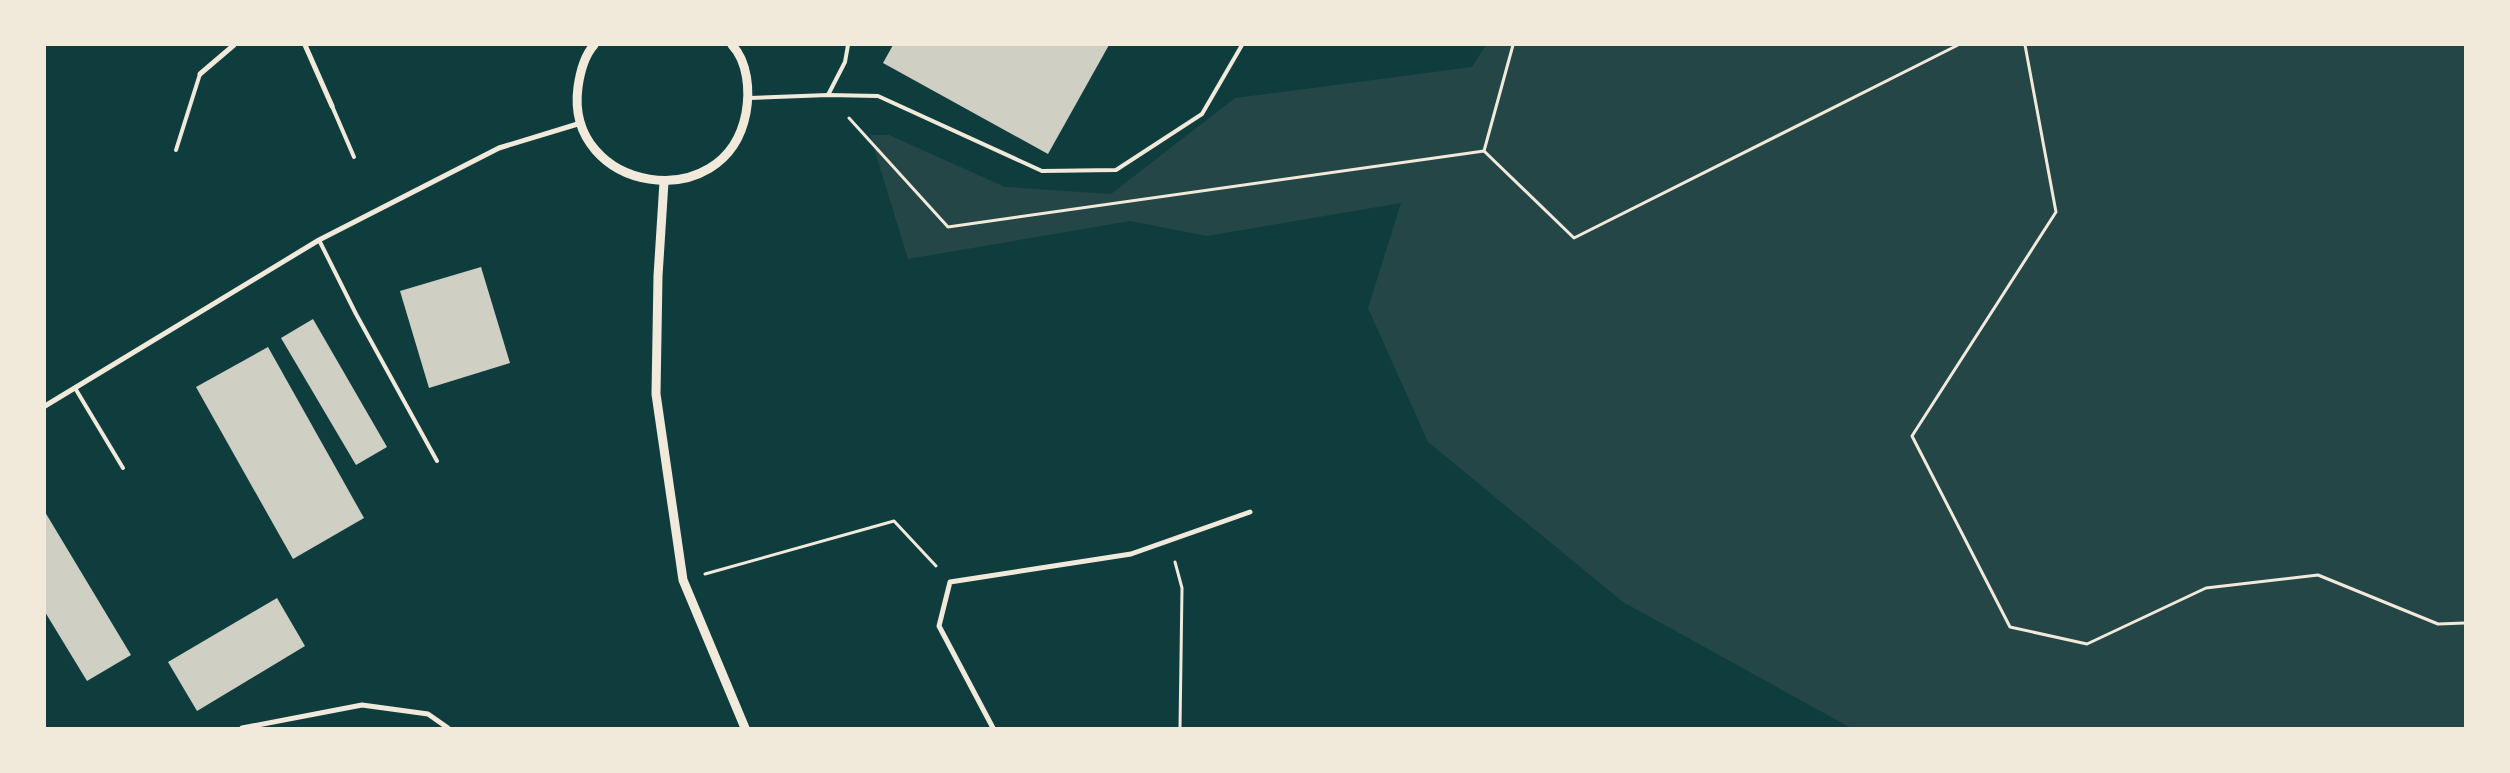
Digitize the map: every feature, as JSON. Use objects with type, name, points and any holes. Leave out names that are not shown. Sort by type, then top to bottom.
[{"type":"street","points":[[200,74],[234,45]]},
{"type":"street","points":[[305,45],[332,106]]},
{"type":"street","points":[[594,45],[580,72],[576,98],[581,123],[593,147],[613,166],[637,178],[664,182],[690,178],[713,165],[732,147],[744,124],[749,98],[746,72],[732,45]]},
{"type":"street","points":[[45,406],[319,240],[499,148],[581,123]]},
{"type":"street","points":[[664,182],[658,276],[656,394],[683,580],[746,728]]},
{"type":"street","points":[[993,728],[938,626],[950,582],[1132,554],[1250,512]]},
{"type":"street","points":[[242,728],[362,705],[428,714],[448,728]]},
{"type":"lane","points":[[828,95],[845,62],[848,45]]},
{"type":"lane","points":[[749,98],[828,95],[878,96],[1042,172],[1116,170],[1202,114],[1242,45]]},
{"type":"lane","points":[[176,150],[200,74]]},
{"type":"lane","points":[[332,106],[354,158]]},
{"type":"lane","points":[[319,240],[356,314],[437,460]]},
{"type":"lane","points":[[76,388],[123,468]]},
{"type":"path","points":[[1513,45],[1484,151],[1574,238],[1958,45]]},
{"type":"path","points":[[2025,45],[2056,212],[1912,436],[2010,627],[2087,644],[2206,588],[2318,575],[2438,624],[2465,623]]},
{"type":"path","points":[[683,580],[894,521],[950,582]]},
{"type":"path","points":[[1168,541],[1182,588],[1180,728]]},
{"type":"shaded area","points":[[1486,45],[2465,45],[2465,728],[1851,728],[1623,602],[1428,442],[1368,308],[1401,203],[1207,236],[1130,221],[908,259],[870,135],[889,135],[1005,187],[1111,194],[1235,98],[1472,67]]},
{"type":"building","points":[[893,45],[1109,45],[1048,154],[883,63]]},
{"type":"building","points":[[481,267],[510,363],[429,388],[400,291]]},
{"type":"building","points":[[313,319],[387,447],[356,465],[281,338]]},
{"type":"building","points":[[268,347],[364,518],[293,559],[196,387]]},
{"type":"building","points":[[45,512],[131,655],[87,681],[45,612]]},
{"type":"building","points":[[277,598],[305,646],[197,711],[168,662]]}]
